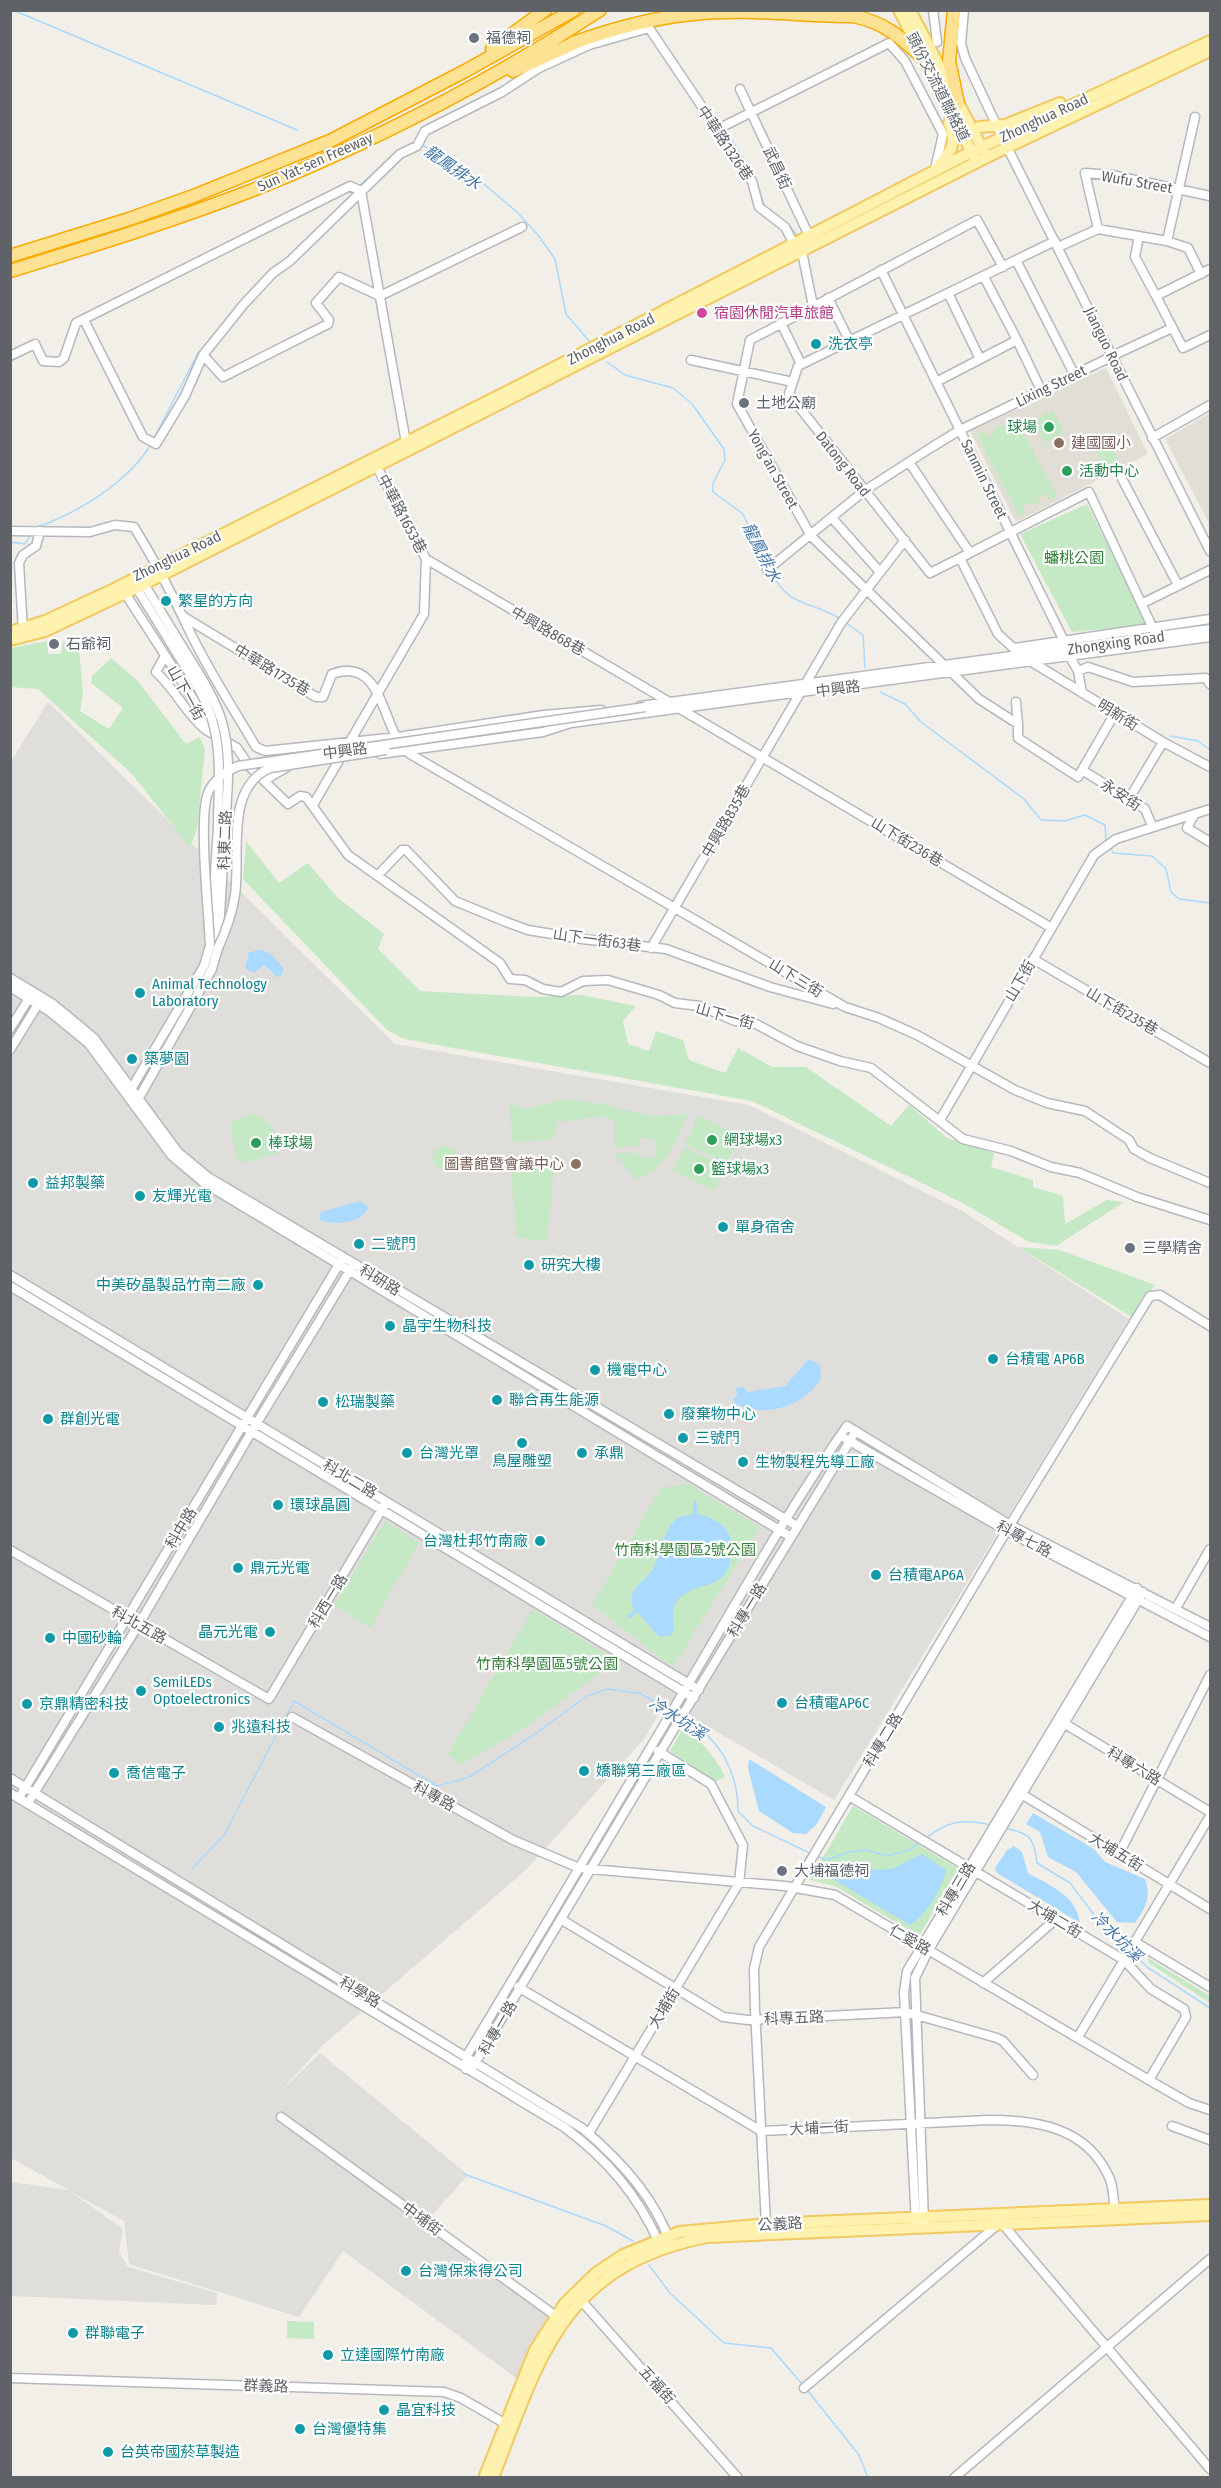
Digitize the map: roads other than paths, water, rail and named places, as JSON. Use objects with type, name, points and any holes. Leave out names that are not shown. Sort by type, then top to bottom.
[{"type":"highway","points":[[448,80],[454,72],[489,51],[544,10]]},
{"type":"highway","name":"Sun Yat-sen Freeway","points":[[10,256],[129,219],[242,178],[362,125],[574,10]]},
{"type":"highway","name":"Sun Yat-sen Freeway","points":[[10,271],[187,215],[321,161],[449,99],[600,10]]},
{"type":"highway","points":[[449,99],[481,87],[648,10]]},
{"type":"highway","points":[[948,10],[946,44],[958,103]]},
{"type":"highway","points":[[949,62],[954,10]]},
{"type":"highway","points":[[573,44],[642,21],[694,13],[754,12],[853,16],[869,19],[900,35],[924,59]]},
{"type":"main road","name":"頭份交流道聯絡道","points":[[899,10],[979,155]]},
{"type":"main road","name":"頭份交流道聯絡道","points":[[910,10],[958,103],[979,155]]},
{"type":"main road","name":"Zhonghua Road","points":[[10,640],[133,584],[799,250],[934,172],[1008,147],[1152,74],[1210,41]]},
{"type":"main road","name":"Zhonghua Road","points":[[812,242],[979,155],[1002,137],[1106,89],[1210,51]]},
{"type":"main road","points":[[924,59],[923,66],[954,134],[951,153],[934,172]]},
{"type":"main road","points":[[979,128],[1001,126],[1080,94],[1106,89]]},
{"type":"main road","points":[[958,103],[979,128],[1002,137]]},
{"type":"main road","name":"Zhonghua Road","points":[[10,632],[23,633]]},
{"type":"main road","name":"公義路","points":[[998,2222],[1115,2210],[1210,2205]]},
{"type":"main road","name":"公義路","points":[[493,2478],[508,2426],[535,2350],[596,2273],[623,2255],[664,2243],[697,2229],[766,2224],[872,2219],[920,2222],[998,2222],[1208,2217]]},
{"type":"main road","name":"公義路","points":[[664,2243],[707,2237],[860,2230],[920,2222]]},
{"type":"main road","name":"公義路","points":[[484,2478],[508,2426]]},
{"type":"street","points":[[933,10],[937,42]]},
{"type":"street","name":"Jianguo Road","points":[[964,10],[962,50],[1001,126],[1002,137],[1210,552]]},
{"type":"street","name":"中華路1326巷","points":[[361,191],[400,154],[417,146],[425,131],[502,92],[556,60],[589,45],[649,28],[722,127],[752,181],[759,207],[785,227],[799,250]]},
{"type":"street","points":[[722,127],[889,43],[905,61],[943,134],[934,172]]},
{"type":"street","name":"武昌街","points":[[740,89],[812,242]]},
{"type":"street","points":[[1167,241],[1195,117]]},
{"type":"street","name":"Wufu Street","points":[[1098,229],[1085,173],[1112,176],[1210,196]]},
{"type":"street","points":[[10,356],[34,344],[43,361],[59,362],[64,358],[74,326],[84,320],[350,186],[361,191]]},
{"type":"street","points":[[361,191],[406,447]]},
{"type":"street","points":[[84,320],[143,437],[151,444],[185,396],[202,355],[273,273],[290,261],[361,191]]},
{"type":"street","name":"Yong’an Street","points":[[1003,267],[977,220],[750,340],[737,404],[811,536],[980,700],[1018,724]]},
{"type":"street","points":[[380,296],[522,227]]},
{"type":"street","points":[[691,360],[793,382],[801,364],[949,295],[1016,260],[1098,229],[1167,241],[1188,248],[1201,274]]},
{"type":"street","points":[[1139,236],[1135,257],[1183,348],[1210,335]]},
{"type":"street","points":[[799,250],[813,306]]},
{"type":"street","points":[[1016,260],[1074,374]]},
{"type":"street","name":"Sanmin Street","points":[[881,270],[903,317],[938,381],[1064,641]]},
{"type":"street","points":[[1156,296],[1210,270]]},
{"type":"street","points":[[202,355],[223,377],[328,324],[329,320],[316,303],[339,277],[380,296]]},
{"type":"street","points":[[984,277],[1041,390]]},
{"type":"street","points":[[949,295],[980,359]]},
{"type":"street","points":[[828,298],[850,342]]},
{"type":"street","points":[[781,323],[801,364]]},
{"type":"street","name":"Lixing Street","points":[[769,569],[864,491],[960,430],[1172,328]]},
{"type":"street","points":[[938,381],[1017,339]]},
{"type":"street","name":"Datong Road","points":[[793,382],[789,394],[930,573],[960,558]]},
{"type":"street","points":[[1152,438],[1210,405]]},
{"type":"street","points":[[909,462],[970,553]]},
{"type":"street","name":"中華路1653巷","points":[[314,805],[423,618],[426,559],[375,463]]},
{"type":"street","points":[[1120,475],[1179,585]]},
{"type":"street","points":[[1027,659],[998,634],[960,558],[1089,492],[1156,633]]},
{"type":"street","points":[[832,518],[880,572]]},
{"type":"street","points":[[10,531],[90,532],[115,525],[134,527],[161,570],[256,747],[256,772]]},
{"type":"street","points":[[23,633],[19,563],[23,555],[36,546],[39,531]]},
{"type":"street","name":"中興路835巷","points":[[651,948],[843,620],[905,540]]},
{"type":"street","name":"中興路868巷","points":[[426,559],[682,710]]},
{"type":"street","points":[[1143,603],[1210,570]]},
{"type":"street","name":"科東二路","points":[[133,584],[216,705],[223,724],[228,774],[221,829],[214,947],[194,995],[136,1102]]},
{"type":"street","name":"山下一街","points":[[133,584],[165,656],[199,708],[206,730]]},
{"type":"street","name":"中華路1735巷","points":[[184,616],[316,697],[323,697],[332,674],[343,670],[363,675],[378,693]]},
{"type":"street","points":[[1014,648],[1156,633],[1210,619]]},
{"type":"street","name":"Zhongxing Road","points":[[1027,659],[1156,633],[1210,629]]},
{"type":"street","name":"Zhongxing Road","points":[[1027,659],[1070,657],[1210,637]]},
{"type":"street","name":"山下一街","points":[[165,656],[156,672],[171,686],[190,714],[206,730],[237,748],[256,772],[288,804],[303,796],[314,805],[348,855],[500,963],[510,979],[525,980],[543,989],[561,992],[583,981],[608,980],[659,995],[675,1003],[700,1006],[735,1021],[756,1024],[797,1047],[871,1068],[963,1139],[1021,1154],[1051,1167],[1080,1173],[1137,1197],[1210,1220]]},
{"type":"street","points":[[1070,657],[1078,671],[1082,693]]},
{"type":"street","name":"中興路","points":[[214,947],[205,806],[213,783],[225,772],[238,766],[671,703],[944,667],[1027,659]]},
{"type":"street","name":"中興路","points":[[214,947],[227,929],[235,895],[240,808],[246,785],[255,774],[270,768],[572,723],[952,673],[1027,659]]},
{"type":"street","name":"明新街","points":[[1027,659],[1163,742],[1210,767]]},
{"type":"street","points":[[1078,671],[1088,668],[1133,682],[1206,678],[1210,684]]},
{"type":"street","points":[[378,693],[406,751]]},
{"type":"street","points":[[1016,702],[1018,738],[1033,750],[1078,777],[1115,713]]},
{"type":"street","name":"中興路","points":[[256,747],[265,752],[398,737],[544,715],[645,707]]},
{"type":"street","name":"山下街236巷","points":[[682,710],[1050,927]]},
{"type":"street","name":"中興路","points":[[256,772],[543,732],[572,723]]},
{"type":"street","points":[[237,748],[248,747],[251,738]]},
{"type":"street","points":[[1129,799],[1163,742]]},
{"type":"street","name":"山下三街","points":[[406,751],[845,1007],[879,1018],[917,1035],[1015,1090],[1047,1103],[1085,1111],[1129,1140],[1134,1149],[1210,1183]]},
{"type":"street","name":"中興路","points":[[265,780],[286,767]]},
{"type":"street","name":"永安街","points":[[1082,770],[1145,809],[1152,826]]},
{"type":"street","points":[[1152,826],[1210,809]]},
{"type":"street","points":[[1194,814],[1186,828],[1210,842]]},
{"type":"street","name":"山下街","points":[[940,1120],[1050,927],[1094,855],[1112,841],[1152,826]]},
{"type":"street","name":"山下一街63巷","points":[[378,875],[402,850],[406,850],[455,901],[528,930],[666,949],[770,987],[845,1007]]},
{"type":"street","name":"山下街235巷","points":[[1033,959],[1210,1063]]},
{"type":"street","name":"科研路","points":[[10,978],[94,1038],[172,1156],[204,1183],[797,1526]]},
{"type":"street","name":"科研路","points":[[10,987],[31,995]]},
{"type":"street","points":[[10,1029],[31,995]]},
{"type":"street","points":[[10,1050],[40,1001]]},
{"type":"street","points":[[10,1011],[19,1016]]},
{"type":"street","name":"科東二路","points":[[129,1093],[174,1029]]},
{"type":"street","name":"科中路","points":[[14,1796],[25,1787],[341,1261]]},
{"type":"street","name":"科研路","points":[[352,1267],[791,1537]]},
{"type":"street","name":"科中路","points":[[28,1803],[36,1794],[139,1624],[254,1427],[352,1267]]},
{"type":"street","name":"科北二路","points":[[10,1275],[254,1427],[688,1683],[696,1694]]},
{"type":"street","name":"科北二路","points":[[10,1286],[245,1421]]},
{"type":"street","name":"科專二路","points":[[766,2224],[755,2019],[754,1969],[759,1947],[1150,1296],[1160,1295],[1210,1326]]},
{"type":"street","name":"科專一路","points":[[847,1426],[786,1520],[512,1984],[466,2057],[466,2069],[477,2063],[674,1729],[856,1431]]},
{"type":"street","name":"科專七路","points":[[847,1426],[1009,1528]]},
{"type":"street","name":"科專七路","points":[[840,1436],[1009,1528],[1138,1594],[1210,1637]]},
{"type":"street","name":"科北二路","points":[[385,1505],[684,1691],[696,1694]]},
{"type":"street","name":"科西一路","points":[[269,1700],[385,1505]]},
{"type":"street","points":[[1176,1608],[1210,1549]]},
{"type":"street","name":"科北五路","points":[[10,1550],[269,1700]]},
{"type":"street","name":"科專七路","points":[[1138,1594],[1176,1608],[1210,1627]]},
{"type":"street","name":"科專三路","points":[[916,2123],[906,2012],[907,1971],[924,1949],[973,1870],[1138,1594]]},
{"type":"street","points":[[1119,1854],[1210,1675]]},
{"type":"street","name":"科專路","points":[[292,1717],[513,1840],[579,1868]]},
{"type":"street","name":"科專三路","points":[[1001,1822],[1023,1795],[1062,1722]]},
{"type":"street","name":"科專六路","points":[[1062,1722],[1210,1812]]},
{"type":"street","points":[[651,1747],[711,1784],[743,1845],[739,1883]]},
{"type":"street","name":"科學路","points":[[10,1778],[212,1901],[466,2069],[564,2127],[595,2152],[630,2190],[664,2243]]},
{"type":"street","name":"大埔五街","points":[[1023,1795],[1210,1909]]},
{"type":"street","name":"科學路","points":[[14,1796],[207,1911],[477,2063],[589,2133],[626,2170],[644,2193],[664,2243]]},
{"type":"street","name":"大埔二街","points":[[849,1796],[1125,1958],[1151,1989],[1184,2009],[1186,2017],[1149,2080]]},
{"type":"street","points":[[1078,2037],[1210,1816]]},
{"type":"street","name":"仁愛路","points":[[579,1868],[795,1888],[835,1895],[1189,2103],[1210,2110]]},
{"type":"street","name":"大埔街","points":[[589,2133],[739,1883]]},
{"type":"street","points":[[207,1911],[212,1901]]},
{"type":"street","points":[[983,1983],[1056,1919]]},
{"type":"street","name":"科專五路","points":[[562,1920],[723,2017],[755,2019],[916,2013],[997,2038],[1033,2075]]},
{"type":"street","points":[[1134,1944],[1210,1987]]},
{"type":"street","name":"科專三路","points":[[920,2222],[916,2123],[915,1978],[924,1949]]},
{"type":"street","points":[[512,1984],[761,2131]]},
{"type":"street","name":"中埔街","points":[[281,2117],[559,2318]]},
{"type":"street","name":"大埔一街","points":[[761,2131],[1010,2120],[1062,2130],[1075,2136],[1101,2163],[1110,2179],[1115,2210]]},
{"type":"street","points":[[1172,2126],[1210,2140]]},
{"type":"street","points":[[1192,2206],[1208,2217]]},
{"type":"street","points":[[860,2230],[872,2219]]},
{"type":"street","points":[[804,2388],[998,2222],[1210,2469]]},
{"type":"street","points":[[954,2478],[1210,2259]]},
{"type":"street","name":"五福街","points":[[578,2297],[738,2478]]},
{"type":"street","name":"群義路","points":[[10,2378],[444,2392],[461,2398],[508,2426]]},
{"type":"water","points":[[263,950],[273,956],[284,969],[281,976],[277,977],[265,965],[254,973],[245,968],[249,952]]},
{"type":"water","points":[[360,1201],[369,1207],[365,1213],[354,1220],[332,1223],[319,1220],[321,1212]]},
{"type":"water","points":[[809,1359],[820,1365],[821,1379],[804,1397],[794,1403],[771,1410],[747,1408],[735,1404],[733,1399],[737,1395],[736,1388],[744,1387],[747,1392],[785,1386]]},
{"type":"water","points":[[694,1501],[697,1501],[697,1514],[725,1528],[733,1546],[743,1543],[744,1547],[731,1549],[729,1564],[725,1574],[719,1580],[693,1590],[676,1603],[673,1611],[672,1635],[659,1637],[637,1612],[629,1619],[627,1616],[634,1610],[632,1596],[637,1586],[654,1567],[670,1526],[683,1516],[692,1515]]},
{"type":"water","points":[[749,1759],[826,1807],[817,1824],[806,1834],[793,1833],[759,1811],[748,1768]]},
{"type":"water","points":[[1033,1813],[1094,1849],[1105,1862],[1145,1879],[1148,1897],[1135,1923],[1117,1922],[1076,1872],[1048,1857],[1040,1832],[1026,1824]]},
{"type":"water","points":[[1014,1846],[1022,1852],[1028,1873],[1054,1887],[1068,1898],[1078,1913],[1080,1923],[997,1873],[995,1868],[1007,1850]]},
{"type":"water","points":[[922,1854],[946,1870],[941,1886],[932,1901],[922,1915],[910,1925],[833,1879],[837,1870],[892,1869]]},
{"type":"waterway","points":[[13,10],[297,130]]},
{"type":"waterway","points":[[713,115],[721,125]]},
{"type":"waterway","points":[[725,128],[750,171]]},
{"type":"waterway","name":"龍鳳排水","points":[[399,150],[413,144]]},
{"type":"waterway","name":"龍鳳排水","points":[[421,144],[485,185],[517,212],[538,235],[555,259],[566,314],[590,342]]},
{"type":"waterway","points":[[359,186],[395,153]]},
{"type":"waterway","points":[[757,183],[764,205],[787,223],[796,234]]},
{"type":"waterway","points":[[336,210],[354,192]]},
{"type":"waterway","points":[[284,260],[303,243]]},
{"type":"waterway","points":[[818,339],[820,350]]},
{"type":"waterway","points":[[153,440],[198,353],[208,343]]},
{"type":"waterway","name":"龍鳳排水","points":[[607,362],[625,375],[673,388],[692,404],[724,449],[725,460],[713,483],[713,492],[743,514],[768,566]]},
{"type":"waterway","points":[[35,528],[66,515],[108,490],[132,468],[151,444]]},
{"type":"waterway","points":[[10,542],[25,544],[31,534]]},
{"type":"waterway","name":"龍鳳排水","points":[[772,573],[785,592],[793,598],[839,618]]},
{"type":"waterway","name":"龍鳳排水","points":[[845,622],[863,635],[865,668]]},
{"type":"waterway","name":"龍鳳排水","points":[[880,692],[905,704],[921,722],[1024,799],[1041,820],[1065,821],[1085,815],[1105,825],[1106,841]]},
{"type":"waterway","points":[[1170,736],[1198,741],[1210,750]]},
{"type":"waterway","name":"龍鳳排水","points":[[1110,847],[1113,853],[1152,856],[1166,869],[1171,892],[1179,899],[1210,903]]},
{"type":"waterway","name":"冷水坑溪","points":[[192,1869],[224,1835],[294,1701],[437,1786],[469,1777],[532,1736],[587,1696],[607,1689],[639,1693],[668,1709]]},
{"type":"waterway","name":"冷水坑溪","points":[[685,1719],[708,1736],[725,1758],[735,1783],[738,1811],[753,1826],[810,1853]]},
{"type":"waterway","name":"冷水坑溪","points":[[926,1838],[949,1824],[957,1822],[991,1825]]},
{"type":"waterway","name":"冷水坑溪","points":[[1004,1828],[1020,1832],[1029,1838],[1034,1847],[1037,1863],[1070,1883],[1104,1928],[1128,1948]]},
{"type":"waterway","name":"冷水坑溪","points":[[817,1856],[826,1860],[849,1852],[867,1850],[887,1856],[910,1850],[919,1842]]},
{"type":"waterway","name":"冷水坑溪","points":[[1133,1953],[1147,1967],[1210,2008]]},
{"type":"waterway","points":[[464,2174],[606,2226],[633,2241]]},
{"type":"waterway","points":[[649,2265],[670,2293],[724,2343],[771,2348],[802,2384]]},
{"type":"waterway","points":[[808,2391],[859,2455],[868,2478]]},
{"type":"place","name":"福德祠","points":[[474,38]]},
{"type":"place","name":"宿園休閒汽車旅館","points":[[702,313]]},
{"type":"place","name":"洗衣亭","points":[[816,344]]},
{"type":"place","name":"土地公廟","points":[[744,403]]},
{"type":"place","name":"球場","points":[[1049,427]]},
{"type":"place","name":"建國國小","points":[[1059,443]]},
{"type":"place","name":"活動中心","points":[[1067,471]]},
{"type":"place","name":"繁星的方向","points":[[166,601]]},
{"type":"place","name":"石爺祠","points":[[54,644]]},
{"type":"place","name":"Animal Technology Laboratory","points":[[140,993]]},
{"type":"place","name":"築夢園","points":[[132,1059]]},
{"type":"place","name":"網球場x3","points":[[712,1140]]},
{"type":"place","name":"棒球場","points":[[256,1143]]},
{"type":"place","name":"圖書館暨會議中心","points":[[576,1164]]},
{"type":"place","name":"籃球場x3","points":[[699,1169]]},
{"type":"place","name":"益邦製藥","points":[[33,1183]]},
{"type":"place","name":"友輝光電","points":[[140,1196]]},
{"type":"place","name":"單身宿舍","points":[[723,1227]]},
{"type":"place","name":"二號門","points":[[359,1244]]},
{"type":"place","name":"三學精舍","points":[[1130,1248]]},
{"type":"place","name":"研究大樓","points":[[529,1265]]},
{"type":"place","name":"中美矽晶製品竹南二廠","points":[[258,1285]]},
{"type":"place","name":"晶宇生物科技","points":[[390,1326]]},
{"type":"place","name":"台積電 AP6B","points":[[993,1359]]},
{"type":"place","name":"機電中心","points":[[595,1370]]},
{"type":"place","name":"聯合再生能源","points":[[497,1400]]},
{"type":"place","name":"松瑞製藥","points":[[323,1402]]},
{"type":"place","name":"廢棄物中心","points":[[669,1414]]},
{"type":"place","name":"群創光電","points":[[48,1419]]},
{"type":"place","name":"三號門","points":[[683,1438]]},
{"type":"place","name":"鳥屋雕塑","points":[[522,1443]]},
{"type":"place","name":"台灣光罩","points":[[407,1453]]},
{"type":"place","name":"承鼎","points":[[582,1453]]},
{"type":"place","name":"生物製程先導工廠","points":[[743,1462]]},
{"type":"place","name":"環球晶圓","points":[[278,1505]]},
{"type":"place","name":"台灣杜邦竹南廠","points":[[540,1541]]},
{"type":"place","name":"鼎元光電","points":[[238,1568]]},
{"type":"place","name":"台積電AP6A","points":[[876,1575]]},
{"type":"place","name":"晶元光電","points":[[270,1632]]},
{"type":"place","name":"中國砂輪","points":[[50,1638]]},
{"type":"place","name":"SemiLEDs Optoelectronics","points":[[141,1691]]},
{"type":"place","name":"台積電AP6C","points":[[782,1703]]},
{"type":"place","name":"京鼎精密科技","points":[[27,1704]]},
{"type":"place","name":"兆遠科技","points":[[219,1727]]},
{"type":"place","name":"嬌聯第三廠區","points":[[584,1771]]},
{"type":"place","name":"喬信電子","points":[[114,1773]]},
{"type":"place","name":"大埔福德祠","points":[[782,1871]]},
{"type":"place","name":"台灣保來得公司","points":[[406,2271]]},
{"type":"place","name":"群聯電子","points":[[73,2333]]},
{"type":"place","name":"立達國際竹南廠","points":[[328,2355]]},
{"type":"place","name":"晶宜科技","points":[[384,2410]]},
{"type":"place","name":"台灣優特集","points":[[300,2429]]},
{"type":"place","name":"台英帝國菸草製造","points":[[108,2452]]},
{"type":"park label","name":"蟠桃公園","points":[[1074,558]]},
{"type":"park label","name":"竹南科學園區2號公園","points":[[685,1550]]},
{"type":"park label","name":"竹南科學園區5號公園","points":[[547,1664]]}]
